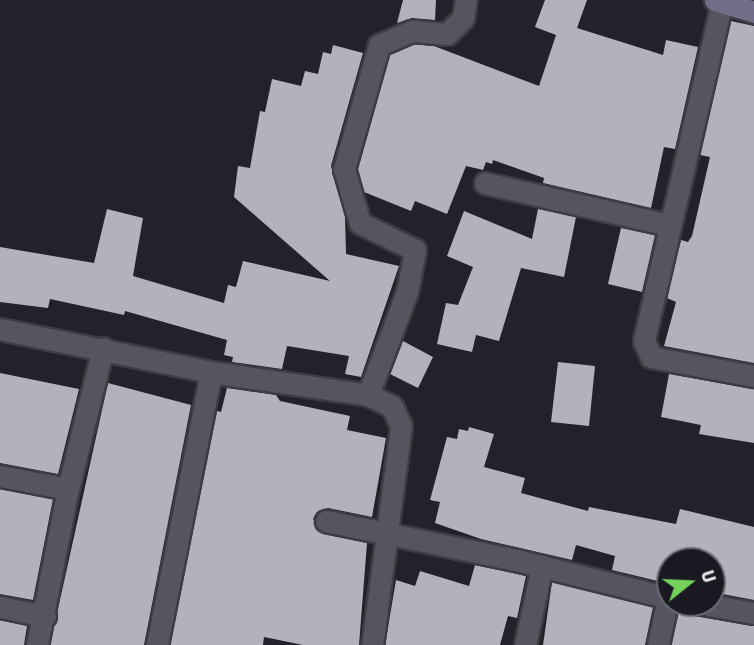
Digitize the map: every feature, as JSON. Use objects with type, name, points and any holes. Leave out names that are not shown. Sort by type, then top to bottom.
[{"type":"street","points":[[369,395],[407,292],[415,250],[360,223],[344,169],[379,45],[412,31],[447,34],[463,18],[466,0]]},
{"type":"street","points":[[754,12],[719,1],[644,341],[646,352],[651,357],[754,376]]},
{"type":"street","points":[[485,183],[668,225]]},
{"type":"street","points":[[0,329],[211,372],[369,395],[392,406],[401,426],[372,645]]},
{"type":"street","points":[[37,645],[45,616],[68,489],[103,348]]},
{"type":"street","points":[[157,645],[211,372]]},
{"type":"street","points":[[0,476],[68,489]]},
{"type":"street","points":[[326,521],[388,531],[656,595]]},
{"type":"street","points":[[525,645],[542,566]]},
{"type":"street","points":[[0,607],[45,616]]},
{"type":"street","points":[[726,608],[754,613]]},
{"type":"street","points":[[658,645],[665,617]]},
{"type":"building","points":[[403,0],[436,0],[435,20],[412,18],[397,23]]},
{"type":"building","points":[[545,0],[587,0],[577,28],[663,55],[666,40],[698,47],[675,149],[664,147],[651,208],[543,183],[544,178],[493,160],[492,164],[486,162],[483,170],[466,166],[447,214],[415,201],[411,211],[364,192],[358,169],[390,54],[414,44],[434,46],[539,86],[556,35],[535,27]]},
{"type":"building","points":[[731,21],[754,26],[754,363],[664,346],[676,302],[667,298],[681,240],[688,242],[692,236],[710,157],[700,155]]},
{"type":"building","points":[[333,45],[363,53],[331,166],[345,217],[346,254],[399,266],[361,377],[345,374],[349,356],[287,346],[282,369],[232,362],[233,357],[224,355],[227,340],[125,311],[124,315],[50,299],[48,308],[0,302],[0,247],[94,263],[107,209],[143,218],[133,276],[224,303],[228,285],[236,287],[243,261],[330,281],[234,197],[238,166],[250,168],[260,111],[265,112],[272,79],[301,86],[305,71],[318,74],[323,52],[331,54]]},
{"type":"building","points":[[538,209],[576,217],[564,277],[521,268],[499,341],[476,335],[472,352],[437,344],[446,303],[458,305],[473,267],[447,256],[464,211],[532,239]]},
{"type":"building","points":[[621,228],[655,235],[642,292],[608,284]]},
{"type":"building","points":[[403,341],[433,357],[418,388],[390,374]]},
{"type":"building","points":[[558,362],[595,366],[589,426],[551,422]]},
{"type":"building","points":[[0,373],[79,389],[58,474],[0,463]]},
{"type":"building","points":[[669,374],[754,389],[754,443],[699,434],[701,425],[661,417]]},
{"type":"building","points":[[108,383],[191,405],[144,645],[50,645]]},
{"type":"building","points":[[227,388],[276,395],[280,401],[350,416],[347,430],[386,438],[372,517],[328,508],[317,512],[313,519],[323,534],[367,543],[359,645],[303,645],[264,637],[263,645],[170,645],[217,411],[221,412]]},
{"type":"building","points":[[469,427],[494,434],[484,467],[525,478],[521,493],[588,511],[589,507],[676,524],[680,509],[754,527],[754,600],[726,595],[726,547],[656,547],[656,581],[612,570],[615,556],[576,545],[572,560],[481,539],[435,523],[440,502],[430,500],[447,437],[457,439],[459,429],[468,431]]},
{"type":"building","points":[[0,489],[53,499],[33,600],[0,594]]},
{"type":"building","points":[[475,565],[526,576],[517,618],[508,616],[500,645],[385,645],[396,580],[415,586],[420,571],[469,586]]},
{"type":"building","points":[[552,582],[653,607],[645,645],[543,645]]},
{"type":"building","points":[[678,617],[701,617],[754,626],[754,645],[671,645]]},
{"type":"building","points":[[0,620],[27,626],[24,645],[0,645]]}]
